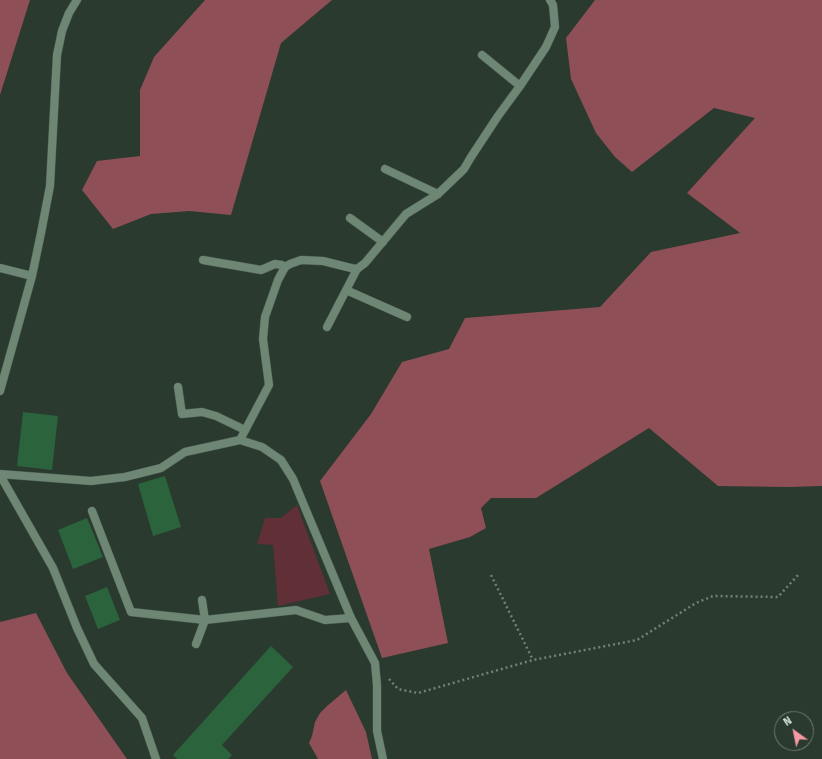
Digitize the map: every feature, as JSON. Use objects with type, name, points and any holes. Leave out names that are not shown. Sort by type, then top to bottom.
[{"type":"street","points":[[0,391],[32,276],[50,186],[57,55],[62,31],[69,12],[77,0]]},
{"type":"street","points":[[327,326],[357,269],[365,263],[406,214],[438,194],[464,169],[498,116],[546,47],[555,27],[553,4],[550,0]]},
{"type":"street","points":[[482,55],[520,86]]},
{"type":"street","points":[[385,170],[438,194]]},
{"type":"street","points":[[350,218],[383,242]]},
{"type":"street","points":[[203,260],[261,270],[275,264],[285,267]]},
{"type":"street","points":[[240,440],[269,385],[263,339],[265,317],[278,280],[285,267],[301,260],[316,260],[357,269]]},
{"type":"street","points":[[0,268],[32,276]]},
{"type":"street","points":[[346,290],[407,317]]},
{"type":"street","points":[[178,388],[182,414],[202,412],[216,416],[245,430]]},
{"type":"street","points":[[156,759],[142,718],[94,664],[77,628],[53,568],[3,488],[0,475],[91,481],[125,477],[161,468],[185,452],[240,440],[262,447],[281,460],[292,479],[351,618],[375,663],[377,685],[377,731],[383,759]]},
{"type":"street","points":[[92,511],[131,612],[205,620],[296,610],[325,620],[351,618]]},
{"type":"street","points":[[196,644],[205,620],[202,600]]},
{"type":"path","points":[[491,575],[534,660]]},
{"type":"path","points":[[375,663],[398,689],[418,693],[534,660],[637,640],[696,603],[713,596],[778,597],[798,575]]},
{"type":"shaded area","points":[[0,0],[30,0],[0,95]]},
{"type":"shaded area","points":[[205,0],[332,0],[281,43],[231,215],[189,211],[151,214],[113,229],[82,190],[97,161],[140,156],[140,90],[154,57]]},
{"type":"shaded area","points":[[595,0],[822,0],[822,486],[718,486],[649,428],[536,498],[491,498],[481,508],[486,528],[470,537],[429,549],[448,643],[382,658],[320,481],[371,414],[402,362],[449,349],[465,318],[600,307],[651,252],[740,233],[687,193],[755,118],[714,108],[632,172],[615,157],[596,133],[571,79],[566,38]]},
{"type":"shaded area","points":[[297,505],[330,594],[278,606],[273,545],[257,544],[265,518],[281,518]]},
{"type":"shaded area","points":[[36,613],[67,673],[127,759],[0,759],[0,622]]},
{"type":"shaded area","points":[[346,690],[366,732],[372,759],[318,759],[309,743],[315,722],[320,713]]},
{"type":"building","points":[[23,412],[58,416],[52,470],[17,466]]},
{"type":"building","points":[[165,476],[181,527],[153,536],[138,484]]},
{"type":"building","points":[[87,518],[103,557],[73,569],[58,530]]},
{"type":"building","points":[[107,587],[120,620],[98,629],[85,596]]},
{"type":"building","points":[[271,646],[293,667],[222,745],[232,755],[228,759],[177,759],[173,755]]}]
